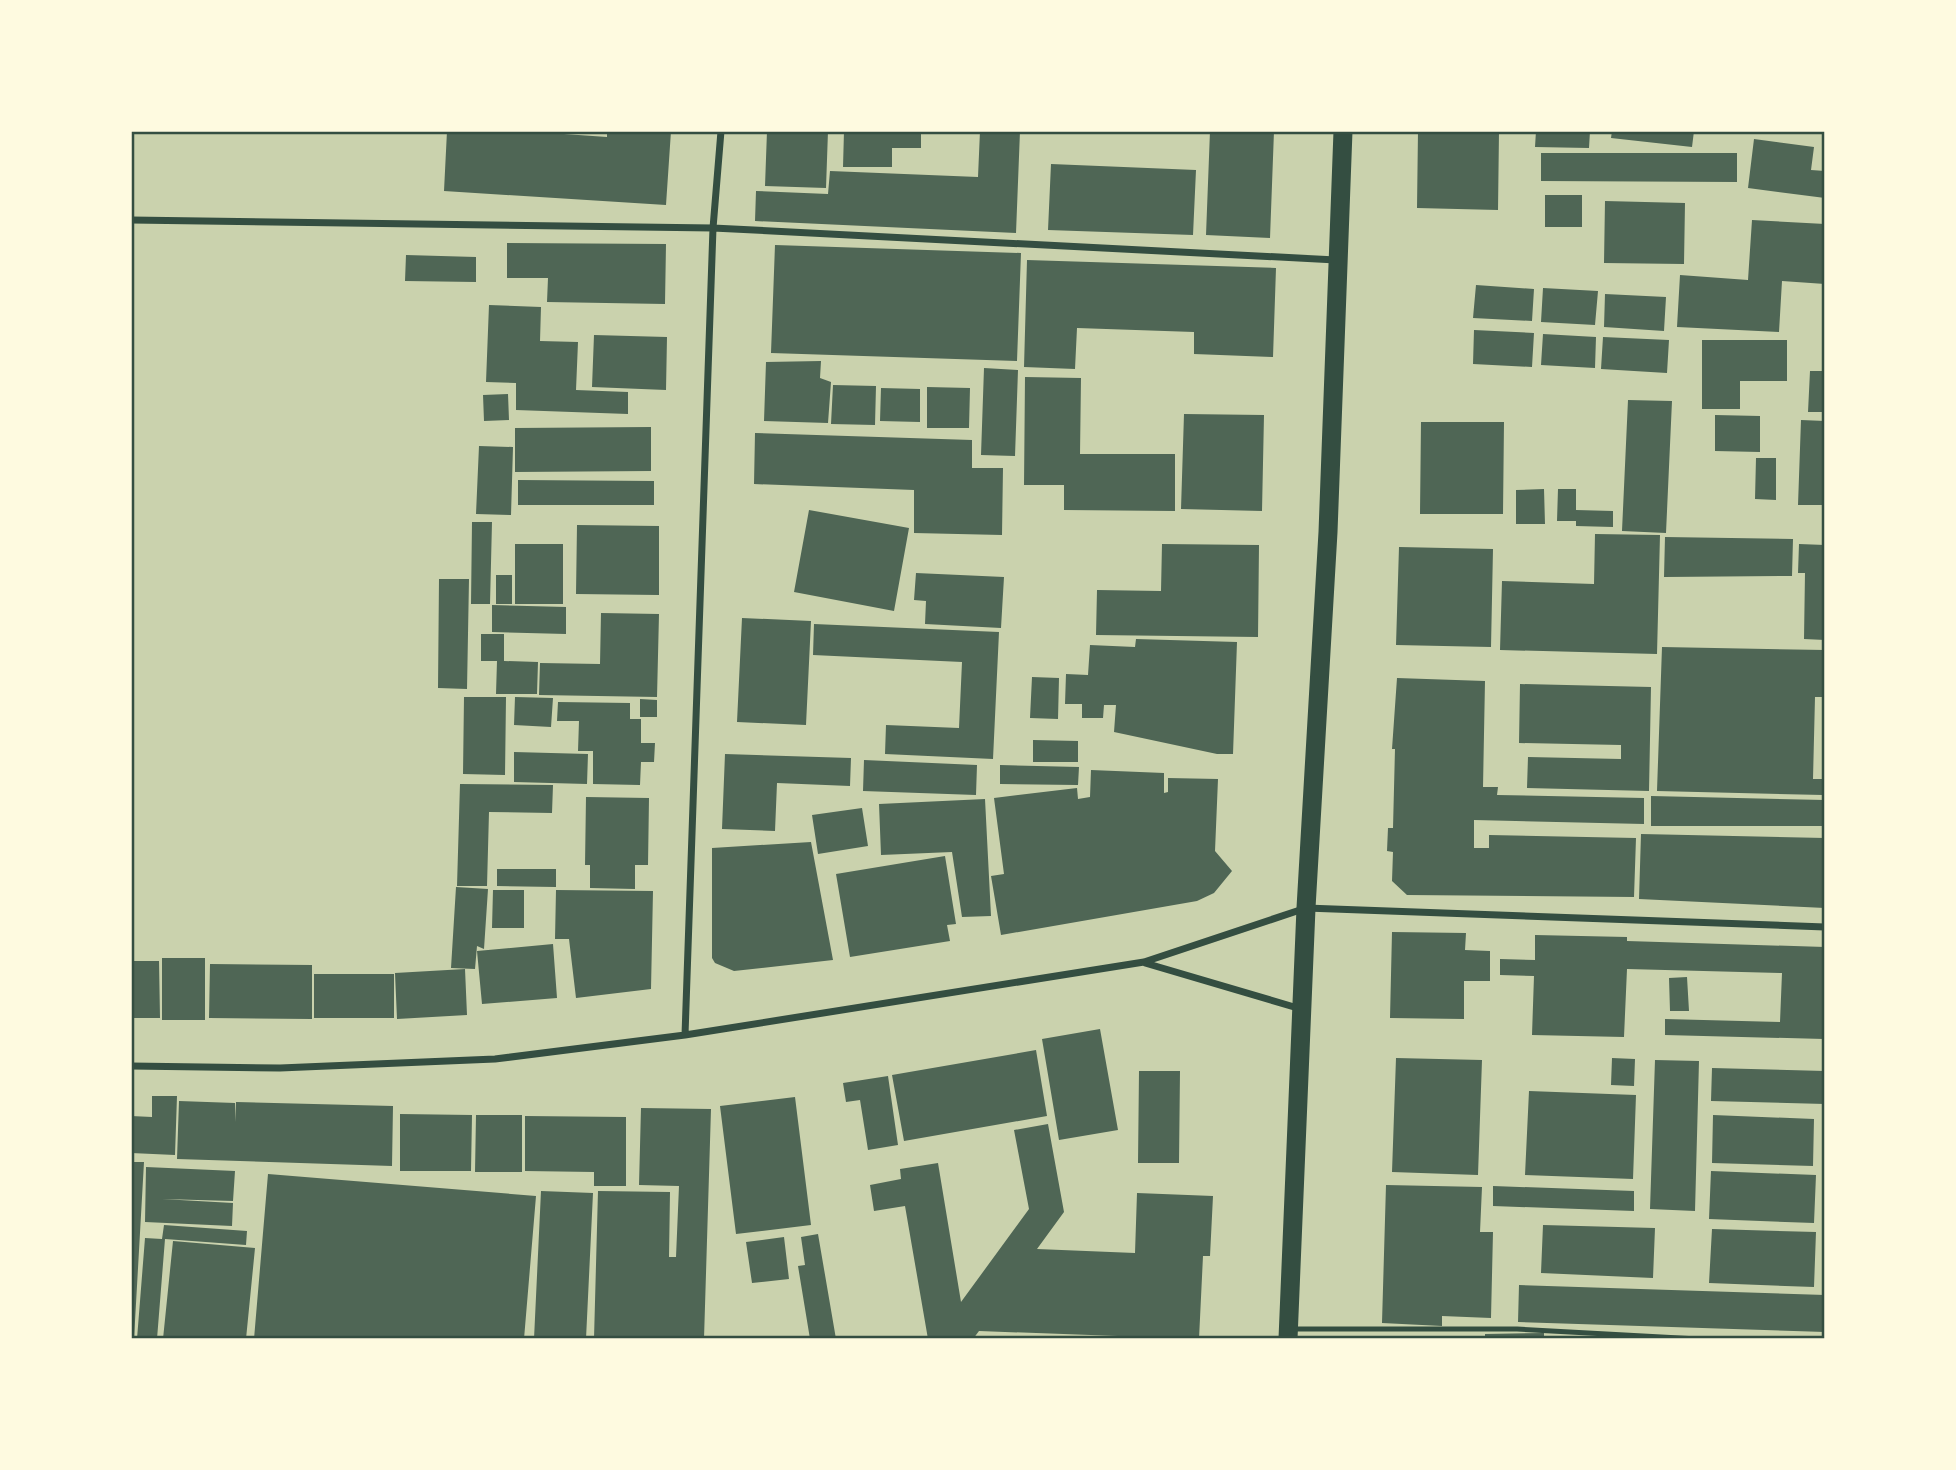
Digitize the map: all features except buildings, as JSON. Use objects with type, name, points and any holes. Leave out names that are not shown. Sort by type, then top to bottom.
[{"type":"highway","points":[[1288,1334],[1306,908],[1328,532],[1336,260],[1343,131]]},
{"type":"street","points":[[685,1035],[713,228],[721,131]]},
{"type":"street","points":[[131,220],[713,228],[1336,260]]},
{"type":"street","points":[[131,1066],[280,1068],[495,1059],[685,1035],[1144,962],[1306,908],[1825,927]]},
{"type":"street","points":[[1144,962],[1301,1009]]},
{"type":"lane","points":[[1288,1334],[1539,1330],[1698,1339]]},
{"type":"green space","points":[[131,131],[1825,131],[1825,1339],[131,1339]]}]
